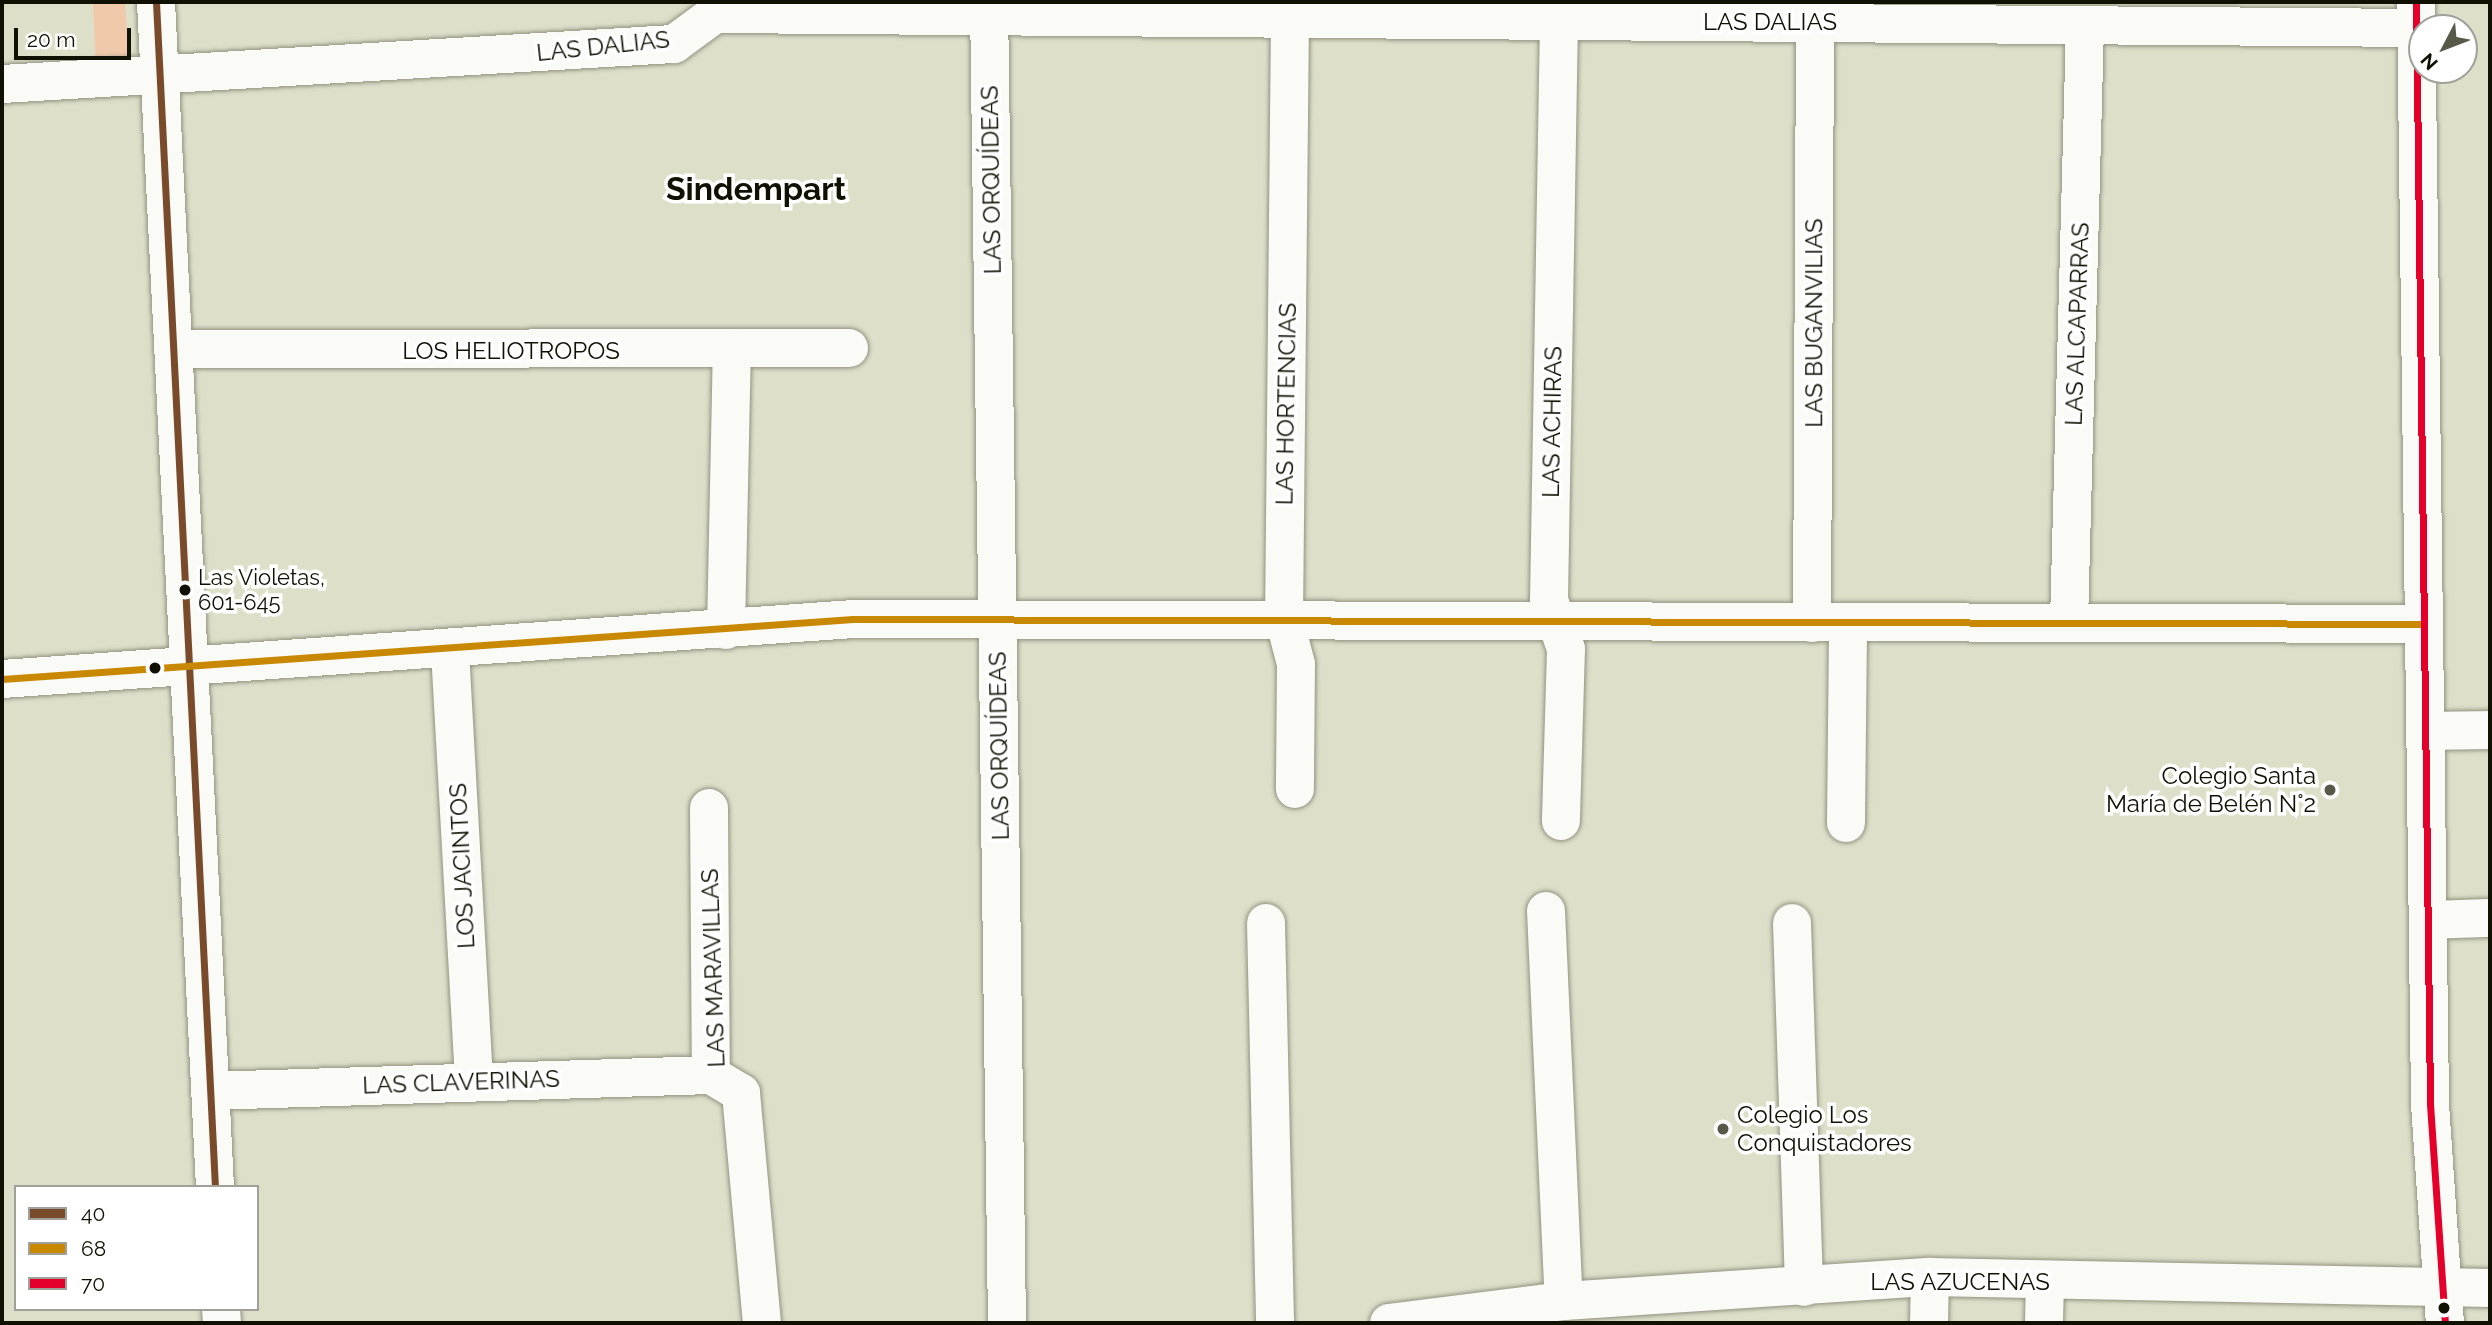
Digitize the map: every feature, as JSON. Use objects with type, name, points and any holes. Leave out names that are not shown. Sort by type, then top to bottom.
[{"type":"street","points":[[156,2],[215,1185]]},
{"type":"street","name":"LAS DALIAS","points":[[2,84],[159,78],[674,44],[715,8],[1312,13],[1559,21],[1687,12],[1815,23],[2008,13],[2085,25],[2408,15]]},
{"type":"street","name":"LAS ORQUÍDEAS","points":[[989,9],[1007,1323]]},
{"type":"street","name":"LAS HORTENCIAS","points":[[1294,789],[1296,664],[1284,618],[1312,13]]},
{"type":"street","name":"LAS ACHIRAS","points":[[1559,21],[1549,600],[1566,649],[1561,821]]},
{"type":"street","name":"LAS BUGANVILIAS","points":[[1815,23],[1830,623],[1846,823]]},
{"type":"street","name":"LAS ALCAPARRAS","points":[[2070,622],[2085,25]]},
{"type":"street","points":[[2417,84],[2429,920],[2443,1306]]},
{"type":"street","name":"LOS HELIOTROPOS","points":[[173,349],[732,352],[849,348]]},
{"type":"street","points":[[726,630],[732,352]]},
{"type":"street","points":[[2,680],[450,651],[853,619],[1284,618],[1830,623],[2423,624]]},
{"type":"street","name":"LOS JACINTOS","points":[[450,651],[474,1081]]},
{"type":"street","points":[[2427,731],[2490,730]]},
{"type":"street","name":"LAS MARAVILLAS","points":[[709,808],[711,1075],[741,1093],[762,1323]]},
{"type":"street","points":[[1546,911],[1551,1310]]},
{"type":"street","points":[[2429,920],[2490,918]]},
{"type":"street","points":[[1266,923],[1275,1323]]},
{"type":"street","points":[[1792,923],[1804,1287]]},
{"type":"street","name":"LAS CLAVERINAS","points":[[210,1091],[711,1075]]},
{"type":"street","points":[[1929,1323],[1930,1277]]},
{"type":"street","name":"LAS AZUCENAS","points":[[1389,1323],[1930,1277],[2045,1280],[2443,1306],[2490,1288]]},
{"type":"street","points":[[2044,1323],[2045,1280]]},
{"type":"shaded area","points":[[93,2],[125,2],[129,62],[96,69]]},
{"type":"transit line","name":"40","points":[[156,2],[215,1185]]},
{"type":"transit line","name":"70","points":[[2416,2],[2430,1104],[2445,1323]]},
{"type":"transit line","name":"68","points":[[2,679],[853,619],[2423,624]]},
{"type":"place","name":"Las Violetas, 601-645","points":[[185,590]]},
{"type":"place","name":"Colegio Santa María de Belén N°2","points":[[2330,790]]},
{"type":"place","name":"Colegio Los Conquistadores","points":[[1723,1129]]},
{"type":"district","name":"Sindempart","points":[[756,189]]}]
